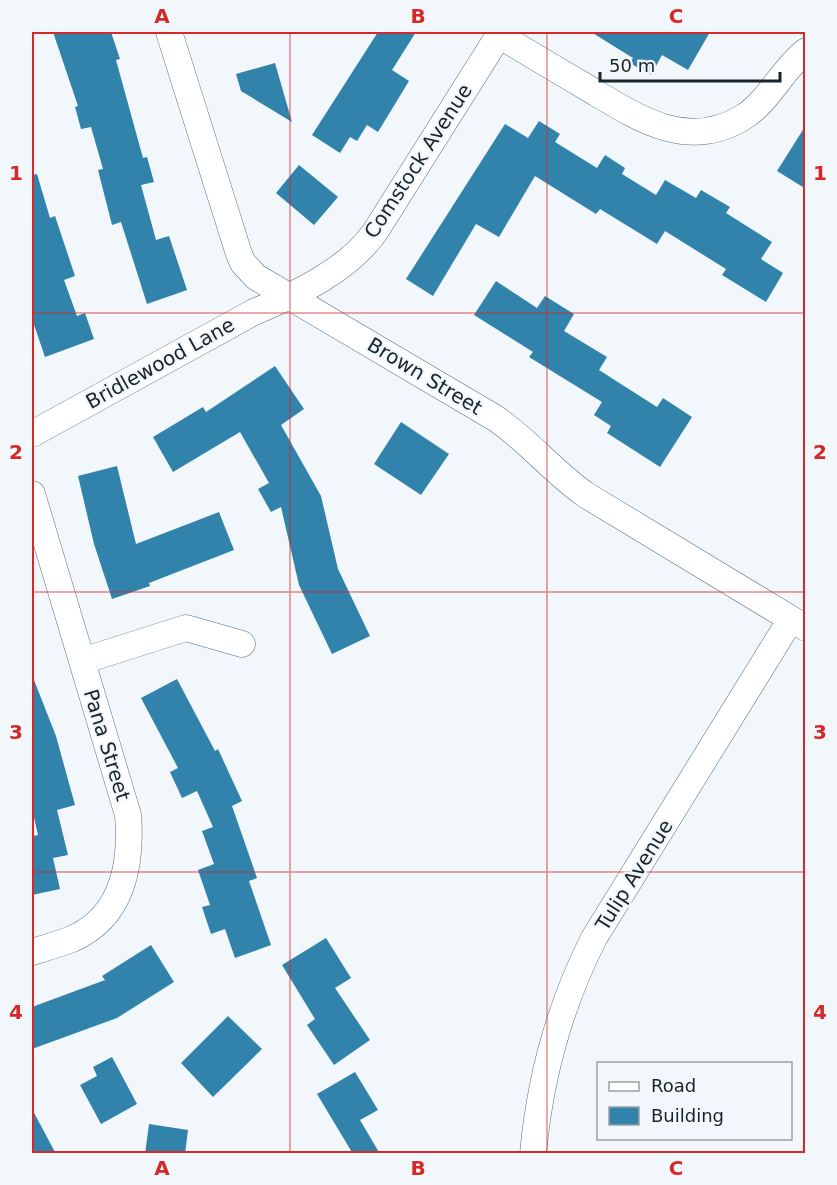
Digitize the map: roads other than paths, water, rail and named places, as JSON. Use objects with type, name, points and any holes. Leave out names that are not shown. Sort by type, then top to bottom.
[{"type":"street","name":"Brown Street","points":[[169,32],[222,204],[243,263],[256,277],[495,418],[521,437],[567,482],[586,495],[798,623]]},
{"type":"street","name":"Comstock Avenue","points":[[291,297],[344,263],[368,242],[500,33]]},
{"type":"street","points":[[500,33],[647,123],[684,131],[714,129],[742,118],[770,94],[806,51]]},
{"type":"street","name":"Bridlewood Lane","points":[[32,434],[254,312],[291,297]]},
{"type":"street","name":"Pana Street","points":[[32,494],[128,815],[129,862],[122,887],[101,918],[72,939],[32,952]]},
{"type":"street","name":"Tulip Avenue","points":[[533,1154],[543,1076],[560,1018],[577,973],[594,938],[798,623]]},
{"type":"street","points":[[82,661],[186,628],[242,644]]}]
